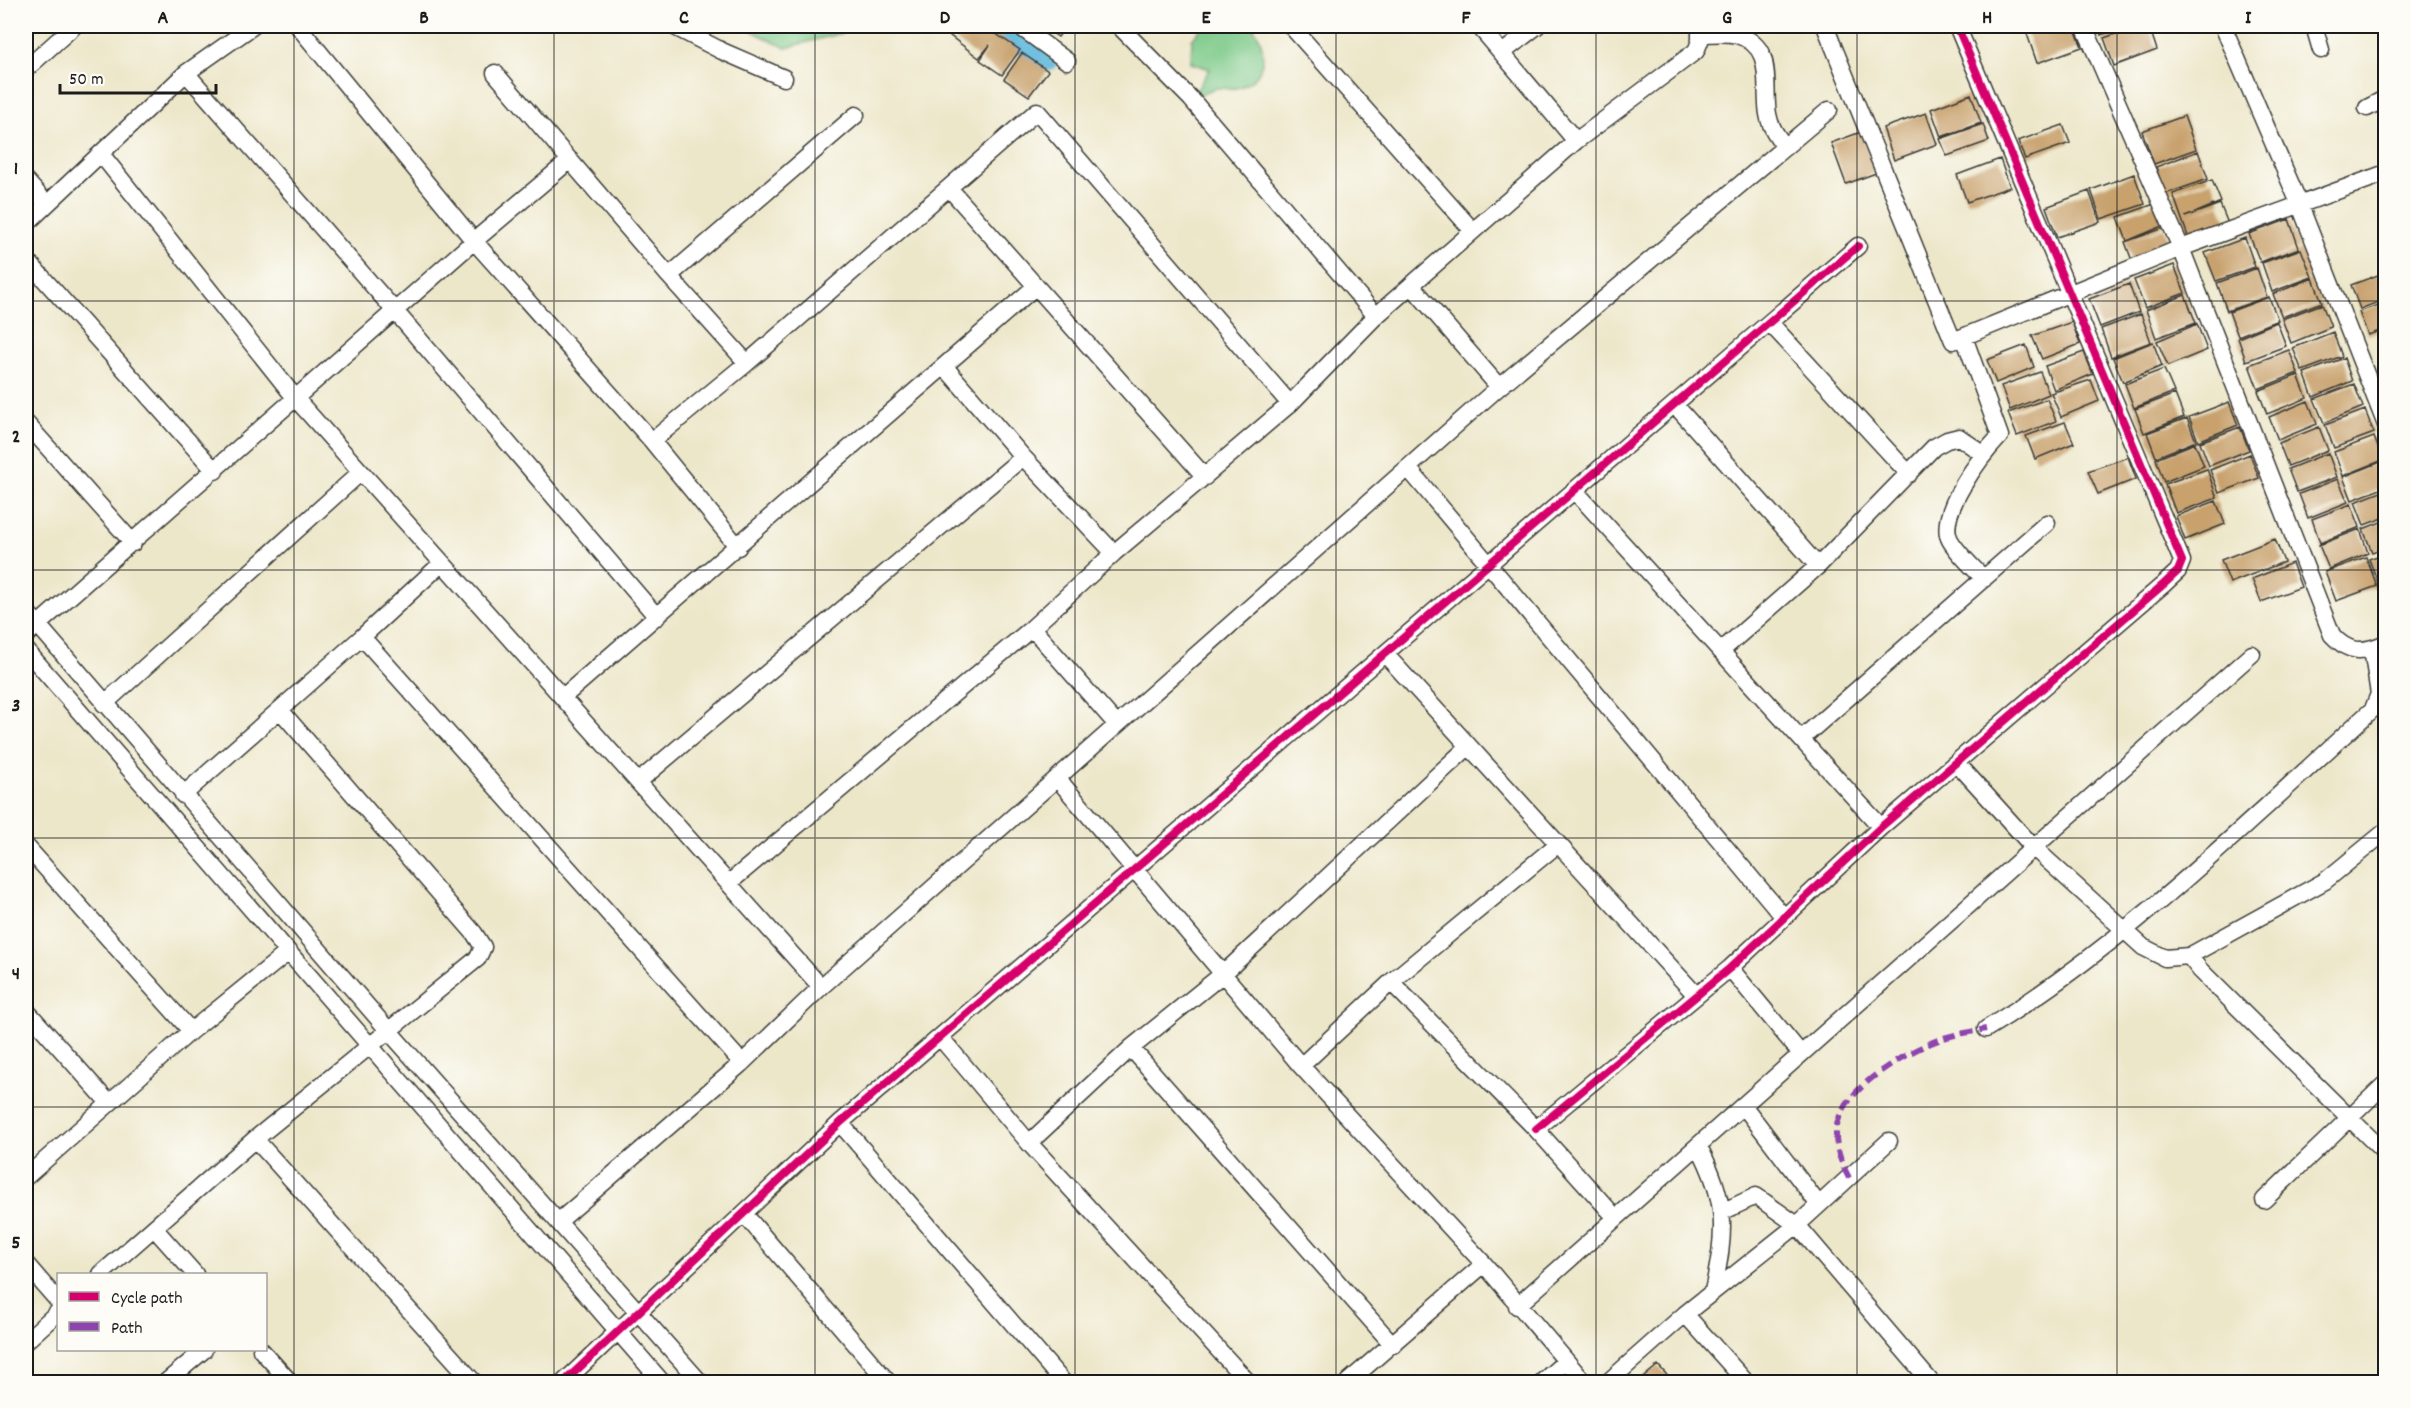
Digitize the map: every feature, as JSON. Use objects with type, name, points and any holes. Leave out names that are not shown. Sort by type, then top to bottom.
[{"type":"street","points":[[26,69],[74,26]]},
{"type":"street","points":[[26,224],[186,74],[252,26]]},
{"type":"street","points":[[298,26],[474,241],[652,441],[738,547]]},
{"type":"street","points":[[673,26],[722,51],[784,78]]},
{"type":"street","points":[[1019,26],[1067,61]]},
{"type":"street","points":[[1292,26],[1473,231]]},
{"type":"street","points":[[1479,26],[1576,141]]},
{"type":"street","points":[[1502,53],[1537,26]]},
{"type":"street","points":[[1826,26],[1953,341],[2181,248],[2385,173]]},
{"type":"street","points":[[1536,1129],[1695,994],[1730,968],[1783,916],[1881,827],[2171,578],[2178,571],[2182,561],[1957,26]]},
{"type":"street","points":[[1986,1029],[2030,1002],[2124,929],[2218,849],[2373,709],[2379,694],[2379,646],[2354,652],[2342,646],[2332,635],[2181,248],[2084,26]]},
{"type":"street","points":[[2223,26],[2300,203],[2385,425]]},
{"type":"street","points":[[2314,26],[2321,50]]},
{"type":"street","points":[[1128,28],[1376,316]]},
{"type":"street","points":[[729,883],[1032,628],[1114,553],[1290,404],[1376,316],[1576,141],[1696,51],[1700,30],[1735,34],[1760,50],[1766,62],[1768,116],[1772,129],[1785,147]]},
{"type":"street","points":[[495,73],[669,276],[747,363]]},
{"type":"street","points":[[186,74],[395,311],[657,616]]},
{"type":"street","points":[[2367,108],[2385,98]]},
{"type":"street","points":[[558,1222],[742,1063],[821,987],[1499,387],[1829,110]]},
{"type":"street","points":[[652,441],[747,363],[1037,111],[1290,404]]},
{"type":"street","points":[[669,276],[856,115]]},
{"type":"street","points":[[101,154],[296,399],[821,987]]},
{"type":"street","points":[[32,630],[474,241],[570,160]]},
{"type":"street","points":[[26,181],[47,204]]},
{"type":"street","points":[[949,188],[1205,477]]},
{"type":"street","points":[[564,1383],[745,1215],[840,1123],[1858,246]]},
{"type":"street","points":[[26,259],[215,471]]},
{"type":"street","points":[[1411,285],[1499,387]]},
{"type":"street","points":[[563,697],[1036,286]]},
{"type":"street","points":[[1770,323],[1909,474]]},
{"type":"street","points":[[1964,337],[2000,436],[1983,454],[1947,516],[1946,529],[1950,541],[1984,579]]},
{"type":"street","points":[[944,366],[1023,458],[1114,553]]},
{"type":"street","points":[[1675,405],[1818,566]]},
{"type":"street","points":[[26,423],[133,543]]},
{"type":"street","points":[[1721,651],[1818,566],[1934,447],[1959,437],[1983,454]]},
{"type":"street","points":[[638,782],[1023,458]]},
{"type":"street","points":[[1408,468],[1783,916]]},
{"type":"street","points":[[104,704],[361,472]]},
{"type":"street","points":[[1575,491],[1881,827]]},
{"type":"street","points":[[1801,739],[2047,523]]},
{"type":"street","points":[[183,795],[442,563]]},
{"type":"street","points":[[26,611],[32,630],[104,704],[700,1383]]},
{"type":"street","points":[[1032,628],[1117,725]]},
{"type":"street","points":[[362,637],[742,1063]]},
{"type":"street","points":[[26,650],[662,1383]]},
{"type":"street","points":[[1385,654],[1695,994]]},
{"type":"street","points":[[1517,1306],[2252,654]]},
{"type":"street","points":[[103,1273],[255,1140],[478,958],[483,947],[474,933],[280,710]]},
{"type":"street","points":[[1029,1143],[1131,1048],[1224,973],[1469,747]]},
{"type":"street","points":[[1957,763],[2034,848],[2143,946],[2164,958],[2189,956],[2325,881],[2385,831]]},
{"type":"street","points":[[1057,778],[1301,1066],[1484,1264],[1584,1383]]},
{"type":"street","points":[[1301,1066],[1391,982],[1558,844]]},
{"type":"street","points":[[26,846],[191,1031]]},
{"type":"street","points":[[26,1177],[191,1031],[287,953]]},
{"type":"street","points":[[2189,956],[2200,970],[2385,1154]]},
{"type":"street","points":[[1730,968],[1801,1054]]},
{"type":"street","points":[[1391,982],[1536,1129],[1616,1218]]},
{"type":"street","points":[[26,1010],[109,1103]]},
{"type":"street","points":[[940,1037],[1029,1143],[1248,1383]]},
{"type":"street","points":[[1131,1048],[1393,1345]]},
{"type":"street","points":[[2264,1200],[2385,1083]]},
{"type":"street","points":[[1743,1106],[1819,1205]]},
{"type":"street","points":[[840,1123],[1063,1383]]},
{"type":"street","points":[[255,1140],[474,1383]]},
{"type":"street","points":[[1608,1383],[1684,1314],[1797,1225],[1890,1141]]},
{"type":"street","points":[[1698,1145],[1712,1171],[1724,1211],[1719,1262],[1713,1291]]},
{"type":"street","points":[[1724,1211],[1756,1196],[1797,1225],[1931,1383]]},
{"type":"street","points":[[745,1215],[888,1383]]},
{"type":"street","points":[[154,1228],[193,1273]]},
{"type":"street","points":[[26,1264],[57,1300]]},
{"type":"street","points":[[1348,1383],[1484,1264]]},
{"type":"street","points":[[26,1341],[57,1313]]},
{"type":"street","points":[[1684,1314],[1746,1383]]},
{"type":"street","points":[[166,1383],[203,1351]]},
{"type":"street","points":[[262,1351],[290,1383]]},
{"type":"street","points":[[1542,1383],[1565,1362]]},
{"type":"green space","points":[[742,26],[867,26],[786,48]]},
{"type":"green space","points":[[1203,26],[1252,26],[1261,42],[1262,60],[1256,76],[1249,82],[1237,88],[1217,88],[1191,99],[1210,69],[1191,63],[1192,40]]},
{"type":"building","points":[[933,26],[953,26],[946,35]]},
{"type":"building","points":[[956,26],[984,26],[1020,50],[1002,75],[980,60],[990,45],[979,58],[949,35]]},
{"type":"building","points":[[1042,26],[1066,26],[1058,37]]},
{"type":"building","points":[[2042,26],[2074,26],[2082,47],[2037,63],[2026,31]]},
{"type":"building","points":[[2098,26],[2125,26],[2101,35]]},
{"type":"building","points":[[2138,26],[2149,26],[2157,50],[2114,66],[2104,38]]},
{"type":"building","points":[[1022,53],[1048,71],[1029,96],[1004,79]]},
{"type":"building","points":[[1971,94],[1981,123],[1941,137],[1931,109]]},
{"type":"building","points":[[1926,113],[1937,144],[1894,160],[1883,128]]},
{"type":"building","points":[[2184,116],[2196,149],[2154,164],[2142,131]]},
{"type":"building","points":[[1983,124],[1989,141],[1947,156],[1940,139]]},
{"type":"building","points":[[2063,125],[2070,143],[2025,159],[2018,141]]},
{"type":"building","points":[[1861,132],[1876,173],[1846,184],[1831,143]]},
{"type":"building","points":[[2198,151],[2208,179],[2165,194],[2156,167]]},
{"type":"building","points":[[2000,159],[2010,187],[1967,202],[1957,175]]},
{"type":"building","points":[[2134,174],[2145,204],[2101,219],[2091,190]]},
{"type":"building","points":[[2212,180],[2221,202],[2185,217],[2220,204],[2229,226],[2190,242],[2173,194]]},
{"type":"building","points":[[2089,191],[2100,222],[2057,237],[2046,207]]},
{"type":"building","points":[[2157,203],[2165,225],[2127,241],[2118,217]]},
{"type":"building","points":[[2289,219],[2299,248],[2260,262],[2249,234]]},
{"type":"building","points":[[2164,228],[2173,250],[2134,266],[2125,242]]},
{"type":"building","points":[[2245,238],[2255,267],[2216,281],[2205,253]]},
{"type":"building","points":[[2301,249],[2312,277],[2272,292],[2262,263]]},
{"type":"building","points":[[2174,265],[2185,293],[2145,308],[2134,280]]},
{"type":"building","points":[[2257,268],[2267,297],[2227,311],[2217,283]]},
{"type":"building","points":[[2386,272],[2386,299],[2360,309],[2351,285]]},
{"type":"building","points":[[2313,278],[2322,302],[2282,317],[2273,294]]},
{"type":"building","points":[[2129,284],[2139,312],[2100,327],[2089,299]]},
{"type":"building","points":[[2185,295],[2196,323],[2156,338],[2146,310]]},
{"type":"building","points":[[2269,297],[2278,320],[2238,336],[2229,312]]},
{"type":"building","points":[[2386,302],[2386,329],[2368,335],[2359,312]]},
{"type":"building","points":[[2322,304],[2331,327],[2291,343],[2282,319]]},
{"type":"building","points":[[2141,314],[2151,342],[2111,357],[2101,329]]},
{"type":"building","points":[[2072,322],[2080,344],[2042,359],[2032,336]]},
{"type":"building","points":[[2277,322],[2286,346],[2246,361],[2238,338]]},
{"type":"building","points":[[2197,324],[2207,350],[2168,366],[2157,341]]},
{"type":"building","points":[[2333,332],[2342,356],[2302,371],[2293,348]]},
{"type":"building","points":[[2153,342],[2162,366],[2123,382],[2113,358]]},
{"type":"building","points":[[2026,345],[2034,367],[1996,383],[1987,360]]},
{"type":"building","points":[[2289,350],[2298,373],[2258,389],[2249,365]]},
{"type":"building","points":[[2084,352],[2093,374],[2054,390],[2045,366]]},
{"type":"building","points":[[2344,358],[2352,381],[2313,397],[2304,373]]},
{"type":"building","points":[[2164,369],[2174,392],[2134,408],[2125,384]]},
{"type":"building","points":[[2040,372],[2049,394],[2010,410],[2001,386]]},
{"type":"building","points":[[2298,375],[2307,398],[2267,414],[2258,391]]},
{"type":"building","points":[[2091,380],[2099,401],[2061,417],[2051,393]]},
{"type":"building","points":[[2354,384],[2363,407],[2324,423],[2314,399]]},
{"type":"building","points":[[2175,394],[2184,417],[2144,433],[2135,409]]},
{"type":"building","points":[[2047,399],[2056,421],[2017,436],[2008,413]]},
{"type":"building","points":[[2308,401],[2317,424],[2278,440],[2269,417]]},
{"type":"building","points":[[2229,402],[2238,425],[2198,441],[2189,417]]},
{"type":"building","points":[[2365,410],[2374,433],[2334,448],[2325,425]]},
{"type":"building","points":[[2187,418],[2196,441],[2156,457],[2147,433]]},
{"type":"building","points":[[2065,422],[2074,443],[2035,459],[2026,436]]},
{"type":"building","points":[[2240,427],[2249,450],[2209,466],[2200,442]]},
{"type":"building","points":[[2319,427],[2328,450],[2288,466],[2279,443]]},
{"type":"building","points":[[2374,437],[2383,460],[2343,476],[2334,452]]},
{"type":"building","points":[[2195,443],[2204,466],[2164,482],[2156,459]]},
{"type":"building","points":[[2328,453],[2337,477],[2297,492],[2288,469]]},
{"type":"building","points":[[2250,454],[2259,478],[2219,493],[2210,470]]},
{"type":"building","points":[[2128,457],[2136,479],[2098,494],[2088,471]]},
{"type":"building","points":[[2383,461],[2386,487],[2352,500],[2343,477]]},
{"type":"building","points":[[2207,469],[2217,498],[2176,513],[2165,484]]},
{"type":"building","points":[[2338,479],[2348,502],[2308,518],[2299,494]]},
{"type":"building","points":[[2386,490],[2386,517],[2364,525],[2355,502]]},
{"type":"building","points":[[2216,501],[2225,524],[2185,540],[2176,516]]},
{"type":"building","points":[[2351,504],[2360,527],[2320,543],[2312,519]]},
{"type":"building","points":[[2386,520],[2386,547],[2372,552],[2363,529]]},
{"type":"building","points":[[2360,529],[2368,553],[2329,569],[2319,545]]},
{"type":"building","points":[[2275,539],[2284,562],[2230,583],[2221,560]]},
{"type":"building","points":[[2386,553],[2386,579],[2378,582],[2369,559]]},
{"type":"building","points":[[2366,557],[2377,586],[2336,601],[2325,572]]},
{"type":"building","points":[[2292,563],[2301,587],[2261,602],[2252,579]]},
{"type":"building","points":[[2386,587],[2386,606],[2385,606],[2379,590]]},
{"type":"building","points":[[1658,1365],[1673,1382],[1638,1382]]},
{"type":"waterway","points":[[999,26],[1046,61]]},
{"type":"marked path","points":[[1849,1178],[1838,1153],[1836,1132],[1842,1111],[1852,1097],[1879,1072],[1912,1052],[1946,1037],[1986,1029]]},
{"type":"cycle path","points":[[1536,1129],[1730,968],[1881,827],[2164,584],[2178,571],[2182,561],[1957,26]]},
{"type":"cycle path","points":[[564,1382],[840,1123],[1858,246]]}]
